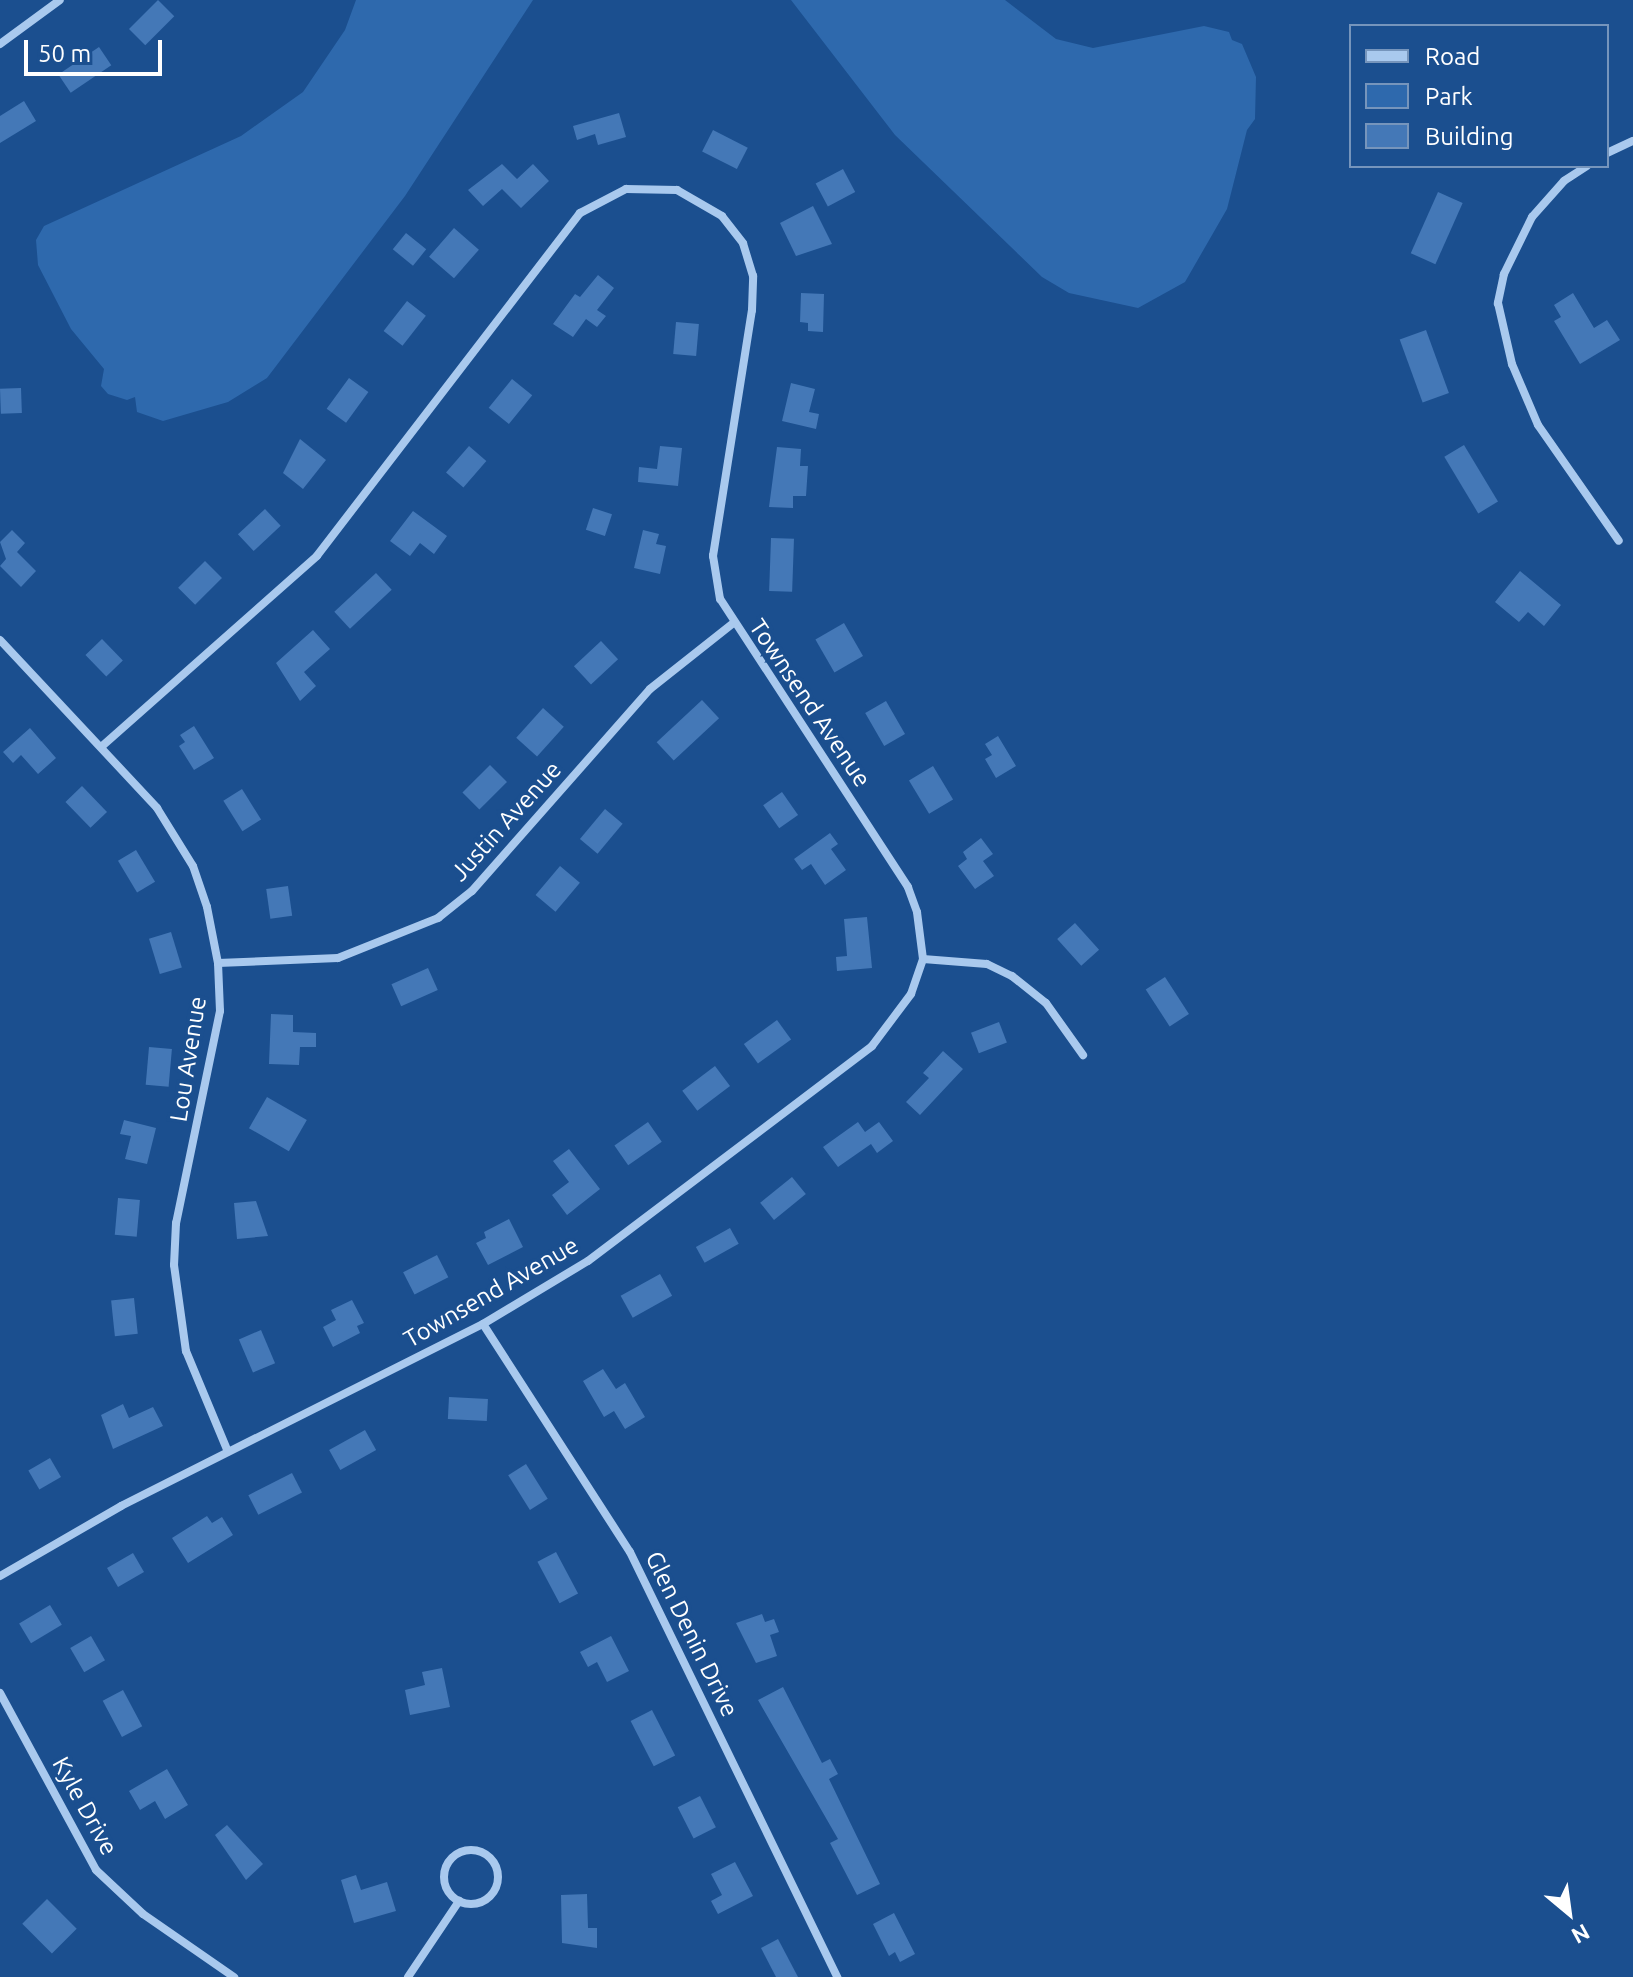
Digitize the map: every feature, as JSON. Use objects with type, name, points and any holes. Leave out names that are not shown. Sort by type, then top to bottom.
[{"type":"street","points":[[0,44],[60,0]]},
{"type":"street","points":[[1609,152],[1633,141]]},
{"type":"street","points":[[1584,168],[1564,181],[1532,217],[1504,274],[1498,303],[1512,364],[1538,425],[1619,541]]},
{"type":"street","name":"Townsend Avenue","points":[[0,1576],[228,1452],[483,1324],[588,1261],[839,1074],[900,1013],[923,959],[908,887],[732,624],[720,599],[713,556],[752,310],[749,259],[728,222],[694,196],[660,187],[626,189],[594,202],[568,225],[317,556],[103,745]]},
{"type":"street","name":"Justin Avenue","points":[[218,963],[338,958],[438,918],[472,891],[650,689],[732,624]]},
{"type":"street","name":"Lou Avenue","points":[[0,640],[103,745],[157,808],[188,857],[207,907],[218,963],[216,1040],[176,1223],[174,1265],[186,1351],[228,1452]]},
{"type":"street","points":[[923,959],[987,964],[1012,976],[1046,1003],[1083,1055]]},
{"type":"street","name":"Glen Denin Drive","points":[[483,1324],[630,1552],[837,1977]]},
{"type":"street","name":"Kyle Drive","points":[[0,1693],[96,1870],[143,1914],[234,1977]]},
{"type":"street","points":[[466,1850],[483,1853],[496,1867],[496,1885],[485,1900],[459,1901],[447,1890],[447,1865],[466,1850]]},
{"type":"street","points":[[408,1977],[459,1901]]},
{"type":"green space","points":[[356,0],[533,0],[405,196],[267,378],[228,402],[163,421],[137,412],[135,397],[127,400],[108,394],[101,386],[104,369],[71,329],[38,265],[36,240],[44,226],[241,136],[303,92],[345,30]]},
{"type":"green space","points":[[791,0],[1005,0],[1056,39],[1093,48],[1204,26],[1229,32],[1232,40],[1242,44],[1256,77],[1255,119],[1247,130],[1227,209],[1185,282],[1138,308],[1069,293],[1042,277],[895,135]]},
{"type":"building","points":[[158,0],[174,16],[145,45],[129,29]]},
{"type":"building","points":[[99,47],[111,65],[71,93],[58,74]]},
{"type":"building","points":[[24,101],[36,121],[0,143],[0,116]]},
{"type":"building","points":[[619,113],[626,137],[598,145],[595,134],[577,140],[573,126]]},
{"type":"building","points":[[713,130],[748,148],[737,169],[702,151]]},
{"type":"building","points":[[502,164],[517,179],[533,164],[549,181],[521,208],[502,189],[483,206],[468,190]]},
{"type":"building","points":[[843,169],[855,192],[828,207],[816,184]]},
{"type":"building","points":[[1438,192],[1463,203],[1435,264],[1411,253]]},
{"type":"building","points":[[813,206],[832,244],[796,256],[780,223]]},
{"type":"building","points":[[454,228],[479,250],[454,278],[429,257]]},
{"type":"building","points":[[406,233],[426,249],[413,266],[393,249]]},
{"type":"building","points":[[598,275],[614,288],[597,310],[606,316],[597,327],[586,319],[573,337],[553,324],[575,294],[580,297]]},
{"type":"building","points":[[801,293],[824,294],[823,332],[808,331],[808,323],[800,322]]},
{"type":"building","points":[[1573,293],[1594,328],[1607,320],[1620,340],[1580,364],[1554,321],[1561,317],[1554,305]]},
{"type":"building","points":[[407,301],[426,316],[403,346],[384,331]]},
{"type":"building","points":[[676,322],[699,324],[696,356],[673,354]]},
{"type":"building","points":[[1426,330],[1449,393],[1423,403],[1400,340]]},
{"type":"building","points":[[349,378],[368,392],[346,423],[327,409]]},
{"type":"building","points":[[512,379],[532,395],[509,424],[489,408]]},
{"type":"building","points":[[791,383],[815,389],[809,412],[819,414],[816,429],[782,421]]},
{"type":"building","points":[[21,388],[22,413],[1,414],[0,389]]},
{"type":"building","points":[[300,439],[326,460],[303,489],[283,473]]},
{"type":"building","points":[[1464,445],[1498,502],[1478,513],[1444,457]]},
{"type":"building","points":[[469,446],[486,461],[463,488],[446,472]]},
{"type":"building","points":[[660,446],[682,448],[678,486],[638,482],[639,467],[657,469]]},
{"type":"building","points":[[777,447],[801,449],[800,466],[808,466],[806,496],[793,496],[793,508],[769,507]]},
{"type":"building","points":[[593,508],[612,514],[605,536],[586,530]]},
{"type":"building","points":[[265,509],[281,526],[254,551],[238,534]]},
{"type":"building","points":[[413,511],[447,536],[434,554],[420,543],[410,556],[390,541]]},
{"type":"building","points":[[12,530],[25,543],[17,552],[36,571],[21,587],[0,566],[6,559],[0,542]]},
{"type":"building","points":[[643,530],[659,534],[656,544],[666,546],[660,574],[634,568]]},
{"type":"building","points":[[771,538],[794,539],[792,592],[769,591]]},
{"type":"building","points":[[205,561],[222,578],[195,605],[178,588]]},
{"type":"building","points":[[1520,571],[1561,605],[1544,626],[1528,612],[1519,622],[1495,602]]},
{"type":"building","points":[[376,573],[392,590],[350,629],[334,612]]},
{"type":"building","points":[[844,623],[863,656],[834,672],[815,640]]},
{"type":"building","points":[[313,630],[330,649],[304,672],[316,686],[300,701],[276,663]]},
{"type":"building","points":[[102,639],[123,661],[106,677],[85,655]]},
{"type":"building","points":[[601,641],[618,659],[591,685],[574,666]]},
{"type":"building","points":[[702,700],[719,718],[674,761],[657,742]]},
{"type":"building","points":[[886,701],[905,734],[884,746],[865,713]]},
{"type":"building","points":[[543,708],[564,727],[537,756],[516,738]]},
{"type":"building","points":[[194,726],[214,758],[194,770],[179,746],[185,742],[180,735]]},
{"type":"building","points":[[30,728],[56,758],[38,774],[21,755],[13,763],[3,752]]},
{"type":"building","points":[[998,736],[1016,766],[996,778],[985,759],[992,755],[985,744]]},
{"type":"building","points":[[490,765],[507,782],[479,810],[462,793]]},
{"type":"building","points":[[933,766],[953,799],[929,814],[909,780]]},
{"type":"building","points":[[82,786],[107,812],[90,828],[65,802]]},
{"type":"building","points":[[242,789],[261,820],[242,831],[223,801]]},
{"type":"building","points":[[782,792],[798,815],[779,828],[763,805]]},
{"type":"building","points":[[605,809],[623,824],[598,854],[580,839]]},
{"type":"building","points":[[830,833],[838,844],[831,849],[846,870],[825,885],[811,864],[802,870],[794,859]]},
{"type":"building","points":[[981,838],[993,854],[983,861],[994,876],[975,889],[958,866],[967,859],[963,852]]},
{"type":"building","points":[[136,850],[155,882],[137,893],[118,861]]},
{"type":"building","points":[[560,866],[580,883],[555,912],[536,895]]},
{"type":"building","points":[[288,886],[292,916],[270,919],[266,889]]},
{"type":"building","points":[[867,917],[872,968],[837,971],[836,957],[847,956],[844,919]]},
{"type":"building","points":[[1075,923],[1099,950],[1081,966],[1057,939]]},
{"type":"building","points":[[171,932],[182,967],[160,974],[149,939]]},
{"type":"building","points":[[428,968],[438,990],[401,1006],[391,984]]},
{"type":"building","points":[[1165,977],[1189,1014],[1170,1026],[1146,990]]},
{"type":"building","points":[[271,1014],[293,1015],[293,1032],[316,1033],[316,1047],[300,1047],[299,1065],[269,1064]]},
{"type":"building","points":[[777,1020],[791,1039],[758,1064],[744,1044]]},
{"type":"building","points":[[999,1022],[1007,1043],[979,1053],[971,1033]]},
{"type":"building","points":[[149,1047],[172,1049],[169,1087],[146,1085]]},
{"type":"building","points":[[943,1051],[963,1069],[920,1115],[906,1102],[929,1078],[923,1073]]},
{"type":"building","points":[[715,1066],[730,1086],[697,1111],[682,1091]]},
{"type":"building","points":[[267,1097],[307,1120],[289,1151],[249,1128]]},
{"type":"building","points":[[124,1120],[156,1128],[147,1164],[125,1159],[131,1136],[120,1134]]},
{"type":"building","points":[[648,1122],[662,1142],[628,1165],[614,1146]]},
{"type":"building","points":[[858,1122],[865,1132],[879,1122],[893,1141],[877,1153],[871,1144],[838,1167],[823,1147]]},
{"type":"building","points":[[569,1149],[600,1189],[567,1215],[552,1195],[569,1182],[553,1161]]},
{"type":"building","points":[[792,1177],[806,1194],[774,1220],[760,1203]]},
{"type":"building","points":[[118,1198],[140,1200],[137,1237],[115,1235]]},
{"type":"building","points":[[256,1201],[268,1236],[237,1239],[234,1203]]},
{"type":"building","points":[[509,1219],[523,1247],[488,1265],[476,1243],[486,1238],[484,1232]]},
{"type":"building","points":[[730,1228],[739,1244],[705,1263],[696,1247]]},
{"type":"building","points":[[437,1255],[448,1277],[414,1295],[403,1272]]},
{"type":"building","points":[[660,1274],[672,1296],[633,1318],[621,1296]]},
{"type":"building","points":[[134,1298],[138,1334],[115,1336],[111,1300]]},
{"type":"building","points":[[352,1300],[364,1323],[357,1326],[360,1333],[333,1347],[323,1327],[336,1320],[331,1310]]},
{"type":"building","points":[[261,1330],[275,1363],[253,1373],[239,1339]]},
{"type":"building","points":[[603,1369],[616,1389],[625,1383],[645,1417],[625,1429],[614,1411],[604,1417],[583,1381]]},
{"type":"building","points":[[449,1397],[488,1399],[487,1421],[448,1419]]},
{"type":"building","points":[[123,1404],[129,1418],[153,1407],[163,1426],[113,1449],[101,1415]]},
{"type":"building","points":[[365,1430],[376,1450],[340,1470],[329,1450]]},
{"type":"building","points":[[50,1458],[61,1477],[39,1490],[28,1470]]},
{"type":"building","points":[[526,1464],[548,1499],[530,1510],[508,1475]]},
{"type":"building","points":[[292,1473],[302,1493],[258,1515],[248,1495]]},
{"type":"building","points":[[207,1516],[212,1523],[222,1517],[233,1535],[188,1563],[172,1538]]},
{"type":"building","points":[[556,1552],[578,1593],[560,1603],[537,1562]]},
{"type":"building","points":[[133,1553],[144,1572],[118,1587],[107,1568]]},
{"type":"building","points":[[50,1605],[62,1625],[31,1643],[19,1624]]},
{"type":"building","points":[[762,1614],[765,1622],[774,1619],[779,1632],[770,1635],[777,1656],[756,1663],[736,1623]]},
{"type":"building","points":[[91,1636],[105,1660],[84,1672],[70,1648]]},
{"type":"building","points":[[611,1636],[629,1671],[607,1682],[597,1662],[588,1667],[580,1652]]},
{"type":"building","points":[[442,1668],[450,1707],[410,1715],[405,1690],[425,1685],[422,1672]]},
{"type":"building","points":[[783,1687],[822,1763],[830,1759],[838,1774],[829,1779],[880,1884],[857,1895],[830,1843],[838,1839],[758,1700]]},
{"type":"building","points":[[123,1690],[142,1726],[122,1737],[103,1701]]},
{"type":"building","points":[[652,1710],[675,1755],[654,1766],[631,1721]]},
{"type":"building","points":[[167,1769],[188,1805],[165,1819],[155,1801],[140,1810],[129,1791]]},
{"type":"building","points":[[700,1796],[716,1827],[694,1839],[678,1807]]},
{"type":"building","points":[[227,1825],[263,1864],[246,1880],[215,1835]]},
{"type":"building","points":[[735,1862],[753,1896],[718,1914],[711,1901],[722,1895],[711,1874]]},
{"type":"building","points":[[356,1875],[361,1890],[387,1882],[396,1911],[354,1923],[341,1880]]},
{"type":"building","points":[[587,1894],[588,1928],[597,1928],[597,1948],[562,1943],[561,1895]]},
{"type":"building","points":[[47,1899],[77,1929],[52,1953],[22,1924]]},
{"type":"building","points":[[894,1913],[915,1954],[900,1962],[895,1952],[889,1956],[873,1924]]},
{"type":"building","points":[[778,1939],[798,1977],[776,1977],[761,1948]]}]
